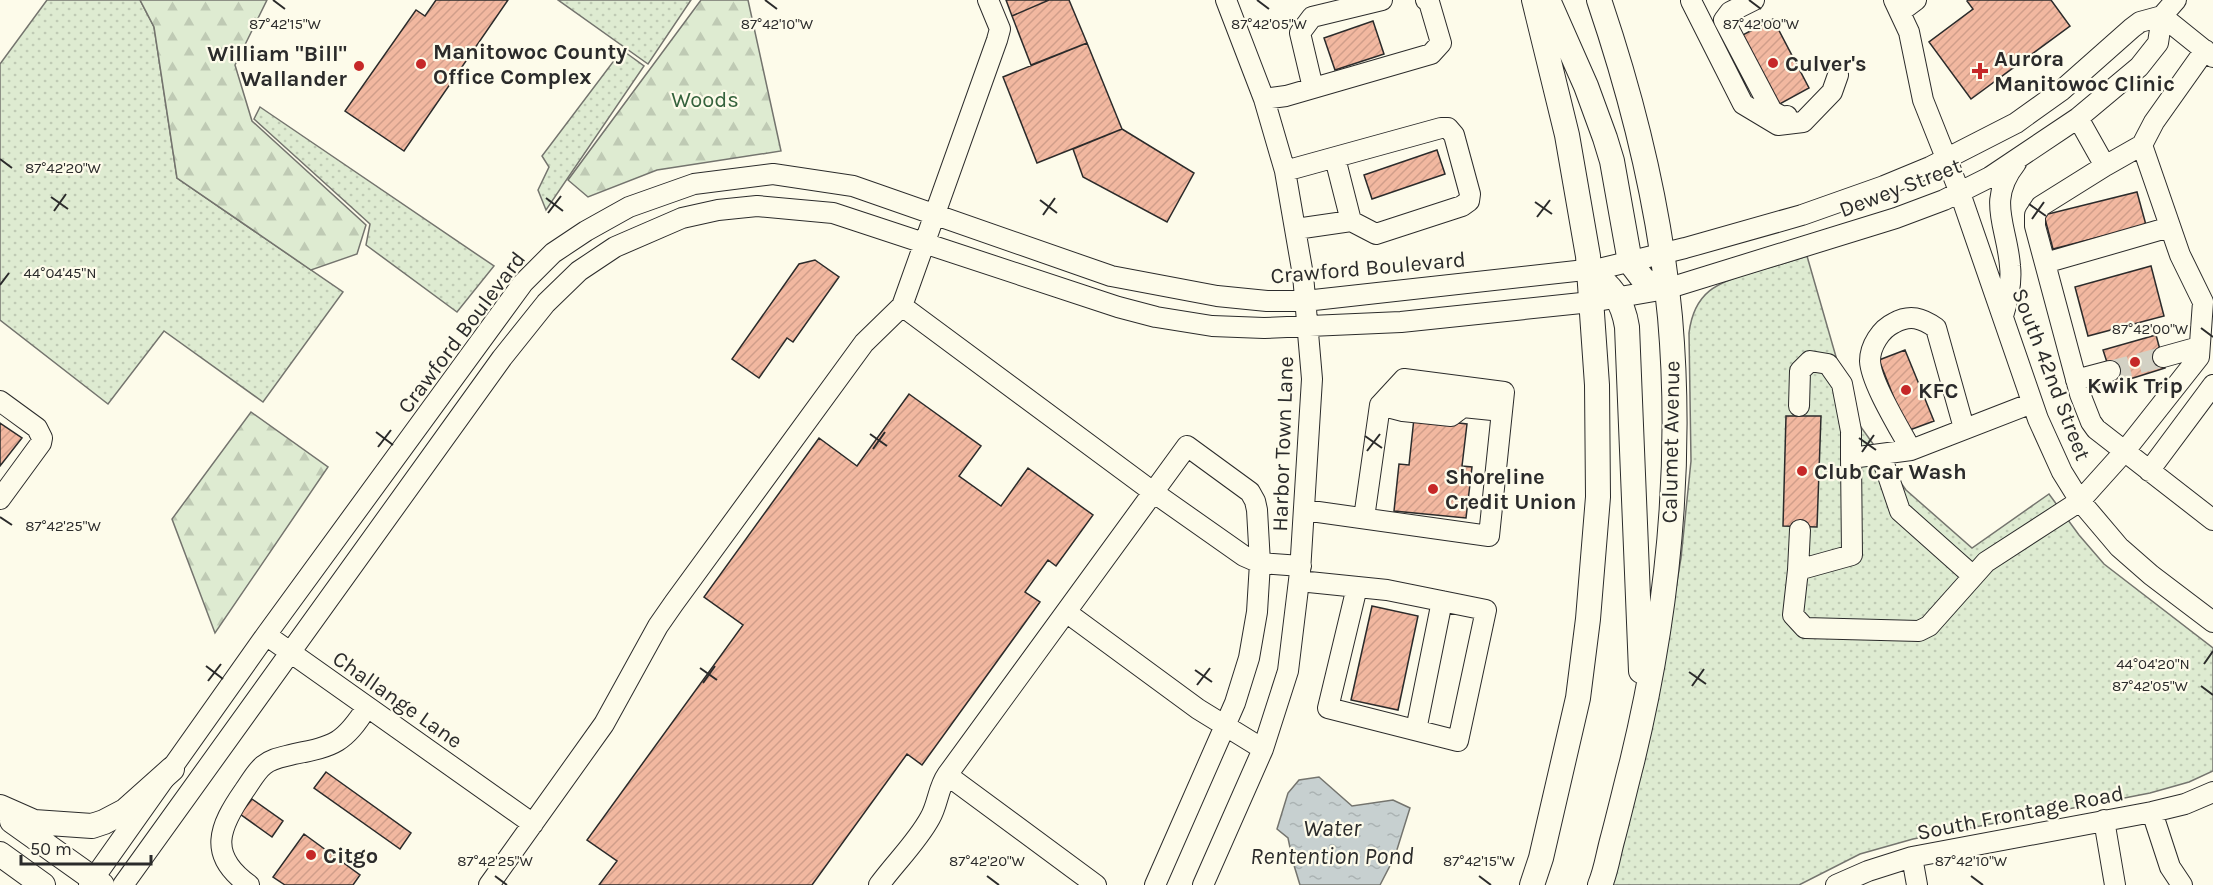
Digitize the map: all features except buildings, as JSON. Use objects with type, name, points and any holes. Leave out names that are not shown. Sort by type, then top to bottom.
[{"type":"main road","points":[[1532,885],[1541,858],[1578,698],[1588,619],[1598,496],[1597,385],[1589,270],[1569,143],[1534,0]]},
{"type":"main road","points":[[1548,0],[1586,86],[1605,138],[1612,161],[1630,262],[1643,279],[1666,289]]},
{"type":"main road","name":"Calumet Avenue","points":[[1599,0],[1639,133],[1652,195],[1670,320],[1674,404],[1672,501],[1660,625],[1641,722],[1600,885]]},
{"type":"main road","points":[[1589,270],[1606,283],[1619,298],[1625,314],[1628,338],[1640,601],[1641,722]]},
{"type":"main road","points":[[0,807],[34,822],[92,826],[125,811],[172,769]]},
{"type":"main road","points":[[0,812],[95,883]]},
{"type":"main road","points":[[0,854],[43,885]]},
{"type":"street","points":[[489,885],[604,724],[658,626],[674,603],[864,342],[902,306],[997,40],[1000,28],[988,0]]},
{"type":"street","name":"Harbor Town Lane","points":[[1203,885],[1263,748],[1288,671],[1300,573],[1312,379],[1296,229],[1285,171],[1264,99],[1226,0]]},
{"type":"street","points":[[1313,88],[1300,33],[1312,17],[1382,0]]},
{"type":"street","points":[[1264,99],[1286,96],[1431,54],[1442,43],[1429,2],[1426,0]]},
{"type":"street","points":[[1692,0],[1743,104],[1778,125],[1803,122],[1832,92],[1838,75],[1806,112],[1783,117],[1772,111],[1724,20],[1730,12],[1754,0]]},
{"type":"street","points":[[1897,6],[1916,0]]},
{"type":"street","name":"Dewey Street","points":[[1591,303],[1666,289],[1876,225],[1960,193],[2023,156],[2078,118],[2126,79],[2151,54],[2160,38],[2163,16],[2176,0]]},
{"type":"street","name":"South 42nd Street","points":[[1897,6],[1912,42],[1923,100],[1960,193],[2032,403],[2054,455],[2080,501],[2106,534],[2126,553],[2213,622]]},
{"type":"street","points":[[2163,16],[2209,53],[2154,122],[2142,145],[2041,206],[2035,215],[2035,226],[2076,380],[2091,422],[2096,429],[2124,452],[2213,520]]},
{"type":"street","name":"Dewey Street","points":[[1630,262],[1802,215],[1884,186],[1947,159],[2025,117],[2078,77],[2132,28],[2163,16]]},
{"type":"street","points":[[2078,118],[2105,166]]},
{"type":"street","points":[[1285,171],[1448,128],[1454,135],[1470,194],[1469,201],[1462,206],[1376,234],[1351,220],[1296,229]]},
{"type":"street","points":[[1800,530],[1793,615],[1805,628],[1919,631],[1929,627],[1986,562],[2080,501],[2124,452],[2199,352],[2208,306],[2180,255],[2142,145]]},
{"type":"street","points":[[2003,316],[2011,273],[1999,216],[1999,200],[2004,181],[2023,156]]},
{"type":"street","points":[[1335,158],[1351,220]]},
{"type":"street","name":"Crawford Boulevard","points":[[95,883],[266,635],[523,283],[552,253],[630,207],[694,184],[773,174],[853,186],[1111,276],[1217,296],[1258,300],[1305,301],[1589,270],[1630,262]]},
{"type":"street","points":[[123,885],[502,358],[546,303],[579,271],[615,247],[682,218],[718,210],[757,206],[799,208],[833,213],[1145,315],[1227,327],[1307,327],[1401,322],[1591,303]]},
{"type":"street","points":[[2045,263],[2170,227]]},
{"type":"street","points":[[902,306],[1153,492],[1244,556],[1260,563],[1357,587],[1387,590],[1486,610],[1458,741],[1329,708],[1357,587]]},
{"type":"street","points":[[1911,450],[1876,382],[1870,361],[1875,342],[1886,327],[1904,318],[1922,319],[1936,328],[1964,428]]},
{"type":"street","points":[[2163,357],[2199,352]]},
{"type":"street","points":[[2199,352],[2213,378]]},
{"type":"street","points":[[1798,570],[1852,555],[1851,431],[1842,384],[1828,364],[1810,361],[1800,371],[1799,406]]},
{"type":"street","points":[[2076,380],[2110,371]]},
{"type":"street","points":[[1304,510],[1489,536],[1504,392],[1404,379],[1380,405],[1364,518]]},
{"type":"street","points":[[2149,471],[2213,385]]},
{"type":"street","points":[[441,395],[464,411]]},
{"type":"street","points":[[0,401],[37,428],[42,438],[41,443],[0,499]]},
{"type":"street","points":[[1851,458],[1911,450],[2032,403]]},
{"type":"street","points":[[1380,405],[1403,411],[1451,416],[1463,406],[1502,411]]},
{"type":"street","points":[[879,885],[928,822],[938,805],[941,784],[947,775],[1187,446],[1241,484],[1250,492],[1255,501],[1260,563],[1257,612],[1243,681],[1155,885]]},
{"type":"street","points":[[1881,454],[1900,511],[1972,576]]},
{"type":"street","points":[[1416,730],[1442,601]]},
{"type":"street","points":[[1066,612],[1198,709],[1263,748]]},
{"type":"street","name":"Challange Lane","points":[[266,635],[533,824]]},
{"type":"street","points":[[249,885],[230,868],[223,858],[221,838],[234,805],[264,764],[276,758],[326,747],[338,741],[348,735],[368,707]]},
{"type":"street","points":[[947,775],[1096,885]]},
{"type":"street","name":"South Frontage Road","points":[[1836,885],[1868,871],[1912,857],[2152,812],[2185,804],[2213,792]]},
{"type":"street","points":[[2152,812],[2170,867],[2182,885]]},
{"type":"street","points":[[2104,820],[2115,885]]},
{"type":"street","points":[[1912,857],[1917,885]]},
{"type":"green space","points":[[47,0],[140,0],[154,27],[177,178],[343,292],[263,402],[164,331],[108,404],[0,320],[0,64]]},
{"type":"green space","points":[[140,0],[267,0],[235,65],[252,121],[366,225],[357,254],[311,270],[177,178],[154,27]]},
{"type":"green space","points":[[558,0],[691,0],[648,64]]},
{"type":"green space","name":"Woods","points":[[701,0],[748,0],[781,151],[657,170],[588,197],[568,180]]},
{"type":"green space","points":[[622,50],[644,66],[546,210],[538,190],[549,167],[542,156]]},
{"type":"green space","points":[[260,107],[494,266],[457,312],[366,245],[370,224],[254,119]]},
{"type":"green space","points":[[1807,256],[1853,416],[1906,490],[1972,548],[2049,494],[2104,564],[2213,648],[2213,771],[2189,782],[2150,793],[1913,839],[1860,854],[1799,885],[1610,885],[1669,629],[1681,558],[1691,461],[1689,333],[1692,319],[1702,298],[1718,285]]},
{"type":"green space","points":[[251,412],[328,467],[215,633],[172,519]]},
{"type":"water","name":"Water Rentention Pond","points":[[1319,777],[1352,806],[1393,800],[1410,808],[1395,856],[1380,885],[1300,885],[1288,838],[1277,829],[1288,793],[1299,780]]},
{"type":"tunnel","points":[[2110,371],[2163,357]]},
{"type":"place","name":"Culver's","points":[[1773,63]]},
{"type":"place","name":"Manitowoc County Office Complex","points":[[421,64]]},
{"type":"place","name":"William \"Bill\" Wallander","points":[[359,66]]},
{"type":"place","name":"Aurora Manitowoc Clinic","points":[[1980,71]]},
{"type":"place","name":"Kwik Trip","points":[[2135,362]]},
{"type":"place","name":"KFC","points":[[1906,390]]},
{"type":"place","name":"Club Car Wash","points":[[1802,471]]},
{"type":"place","name":"Shoreline Credit Union","points":[[1433,489]]},
{"type":"place","name":"Citgo","points":[[311,855]]}]
